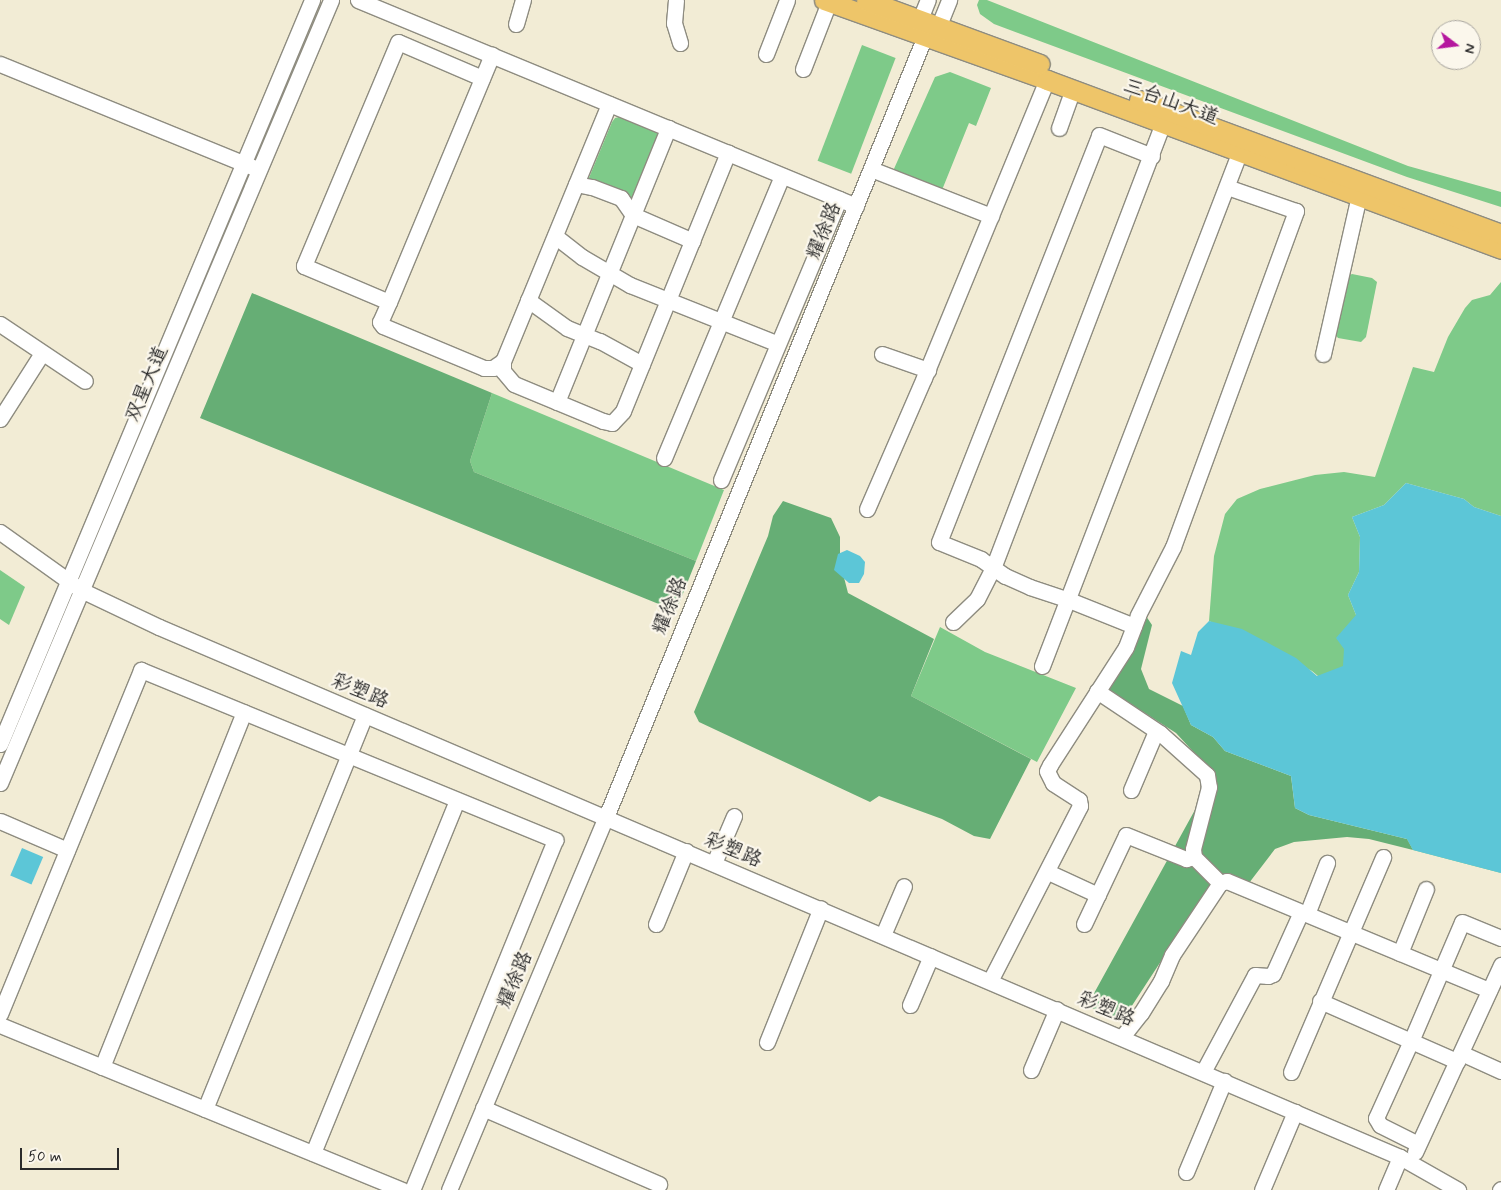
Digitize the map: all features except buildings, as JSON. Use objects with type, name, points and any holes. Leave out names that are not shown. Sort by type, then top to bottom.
[{"type":"main road","name":"三台山大道","points":[[866,0],[926,30],[1047,80],[1501,249]]},
{"type":"main road","name":"三台山大道","points":[[827,1],[926,30],[1501,234]]},
{"type":"street","name":"双星大道","points":[[0,783],[81,590],[252,166],[312,0]]},
{"type":"street","name":"双星大道","points":[[0,744],[67,580],[252,166],[331,0]]},
{"type":"street","points":[[358,0],[856,206]]},
{"type":"street","points":[[516,24],[523,0]]},
{"type":"street","points":[[676,0],[674,23],[680,43]]},
{"type":"street","points":[[766,54],[787,0]]},
{"type":"street","points":[[926,30],[928,0]]},
{"type":"street","points":[[926,30],[949,0]]},
{"type":"street","points":[[803,69],[827,1]]},
{"type":"street","name":"耀徐路","points":[[449,1190],[606,817],[926,30]]},
{"type":"street","points":[[389,302],[304,266],[398,42],[482,78]]},
{"type":"street","points":[[492,55],[380,322],[383,326],[484,368],[493,368],[502,362]]},
{"type":"street","points":[[0,64],[252,166]]},
{"type":"street","points":[[867,509],[928,370],[1047,80]]},
{"type":"street","points":[[1059,128],[1072,89]]},
{"type":"street","points":[[609,104],[502,362],[503,371],[514,384],[603,421],[612,423],[623,411],[728,153]]},
{"type":"street","points":[[953,622],[977,598],[993,568],[1048,420],[1152,156],[1162,123]]},
{"type":"street","points":[[557,402],[668,128]]},
{"type":"street","points":[[1134,626],[1069,600],[1030,587],[1005,576],[981,559],[939,542],[1099,135],[1152,156]]},
{"type":"street","points":[[1042,666],[1069,600],[1240,151]]},
{"type":"street","points":[[871,169],[991,216]]},
{"type":"street","points":[[664,458],[782,176]]},
{"type":"street","points":[[576,184],[592,187],[621,198],[633,215],[693,241]]},
{"type":"street","points":[[990,981],[1018,924],[1048,872],[1080,806],[1078,800],[1053,783],[1047,771],[1126,647],[1134,626],[1173,548],[1296,211],[1227,187]]},
{"type":"street","points":[[1323,354],[1359,196]]},
{"type":"street","points":[[721,480],[839,199]]},
{"type":"street","points":[[555,236],[609,274],[778,344]]},
{"type":"street","points":[[528,300],[554,320],[606,344],[642,364]]},
{"type":"street","points":[[0,324],[85,381]]},
{"type":"street","points":[[0,419],[42,353]]},
{"type":"street","points":[[882,354],[928,370]]},
{"type":"street","name":"彩塑路","points":[[0,532],[81,590],[159,627],[1405,1159],[1458,1190]]},
{"type":"street","points":[[0,1014],[141,670],[555,840],[412,1190]]},
{"type":"street","points":[[1097,691],[1156,731],[1207,775],[1209,786],[1193,849],[1194,857],[1220,883]]},
{"type":"street","points":[[102,1067],[244,712]]},
{"type":"street","points":[[205,1109],[365,715]]},
{"type":"street","points":[[1131,790],[1156,731]]},
{"type":"street","points":[[313,1153],[457,800]]},
{"type":"street","points":[[714,863],[734,816]]},
{"type":"street","points":[[0,821],[67,850]]},
{"type":"street","points":[[1084,924],[1126,834],[1186,859],[1194,857]]},
{"type":"street","points":[[656,924],[686,851]]},
{"type":"street","points":[[1290,1072],[1383,857]]},
{"type":"street","points":[[1203,1072],[1255,975],[1268,976],[1273,974],[1327,862]]},
{"type":"street","points":[[1048,872],[1098,895]]},
{"type":"street","points":[[1122,1038],[1161,981],[1172,955],[1220,883],[1227,881],[1489,990]]},
{"type":"street","points":[[883,935],[904,886]]},
{"type":"street","points":[[1400,953],[1426,890]]},
{"type":"street","points":[[767,1042],[820,908]]},
{"type":"street","points":[[1418,1144],[1380,1125],[1376,1118],[1462,922],[1501,938]]},
{"type":"street","points":[[910,1005],[931,956]]},
{"type":"street","points":[[1386,1190],[1405,1159],[1418,1144],[1501,965]]},
{"type":"street","points":[[1320,1001],[1411,1041],[1501,1072]]},
{"type":"street","points":[[1031,1070],[1057,1009]]},
{"type":"street","points":[[0,1025],[402,1190]]},
{"type":"street","points":[[1186,1172],[1224,1081]]},
{"type":"street","points":[[483,1108],[659,1184]]},
{"type":"street","points":[[1262,1190],[1294,1112]]},
{"type":"green space","points":[[979,0],[987,0],[1408,166],[1501,192],[1501,207],[1407,177],[994,24],[980,14],[977,5]]},
{"type":"green space","points":[[862,45],[896,58],[851,174],[818,161]]},
{"type":"green space","points":[[950,72],[991,88],[976,126],[969,123],[942,190],[893,171],[935,77]]},
{"type":"green space","points":[[623,116],[660,133],[632,199],[588,180],[612,122],[615,118]]},
{"type":"green space","points":[[1352,274],[1372,278],[1377,282],[1366,337],[1361,342],[1338,338],[1335,334],[1348,276]]},
{"type":"green space","points":[[1501,282],[1501,516],[1474,507],[1464,499],[1406,483],[1384,505],[1352,517],[1360,537],[1359,572],[1348,595],[1356,615],[1501,873],[1413,850],[1318,676],[1312,671],[1209,621],[1214,556],[1225,514],[1237,499],[1260,489],[1315,475],[1344,472],[1375,477],[1413,367],[1434,372],[1448,337],[1465,308],[1472,300],[1490,295]]},
{"type":"green space","points":[[252,293],[492,393],[470,461],[474,472],[696,561],[676,611],[200,418]]},
{"type":"green space","points":[[492,393],[724,490],[696,561],[474,472],[470,461]]},
{"type":"green space","points":[[783,501],[831,518],[840,537],[840,562],[848,593],[934,639],[911,696],[1031,759],[990,839],[974,836],[942,819],[879,796],[870,802],[699,722],[694,712],[768,536],[773,516]]},
{"type":"green space","points":[[0,570],[25,587],[9,625],[0,619]]},
{"type":"green space","points":[[1144,613],[1152,625],[1141,669],[1149,689],[1183,706],[1191,725],[1213,737],[1225,751],[1291,776],[1295,808],[1309,815],[1407,839],[1413,850],[1369,839],[1347,837],[1294,842],[1275,849],[1249,883],[1226,873],[1220,877],[1180,932],[1122,1021],[1087,1006],[1196,808],[1212,772],[1176,733],[1106,688]]},
{"type":"green space","points":[[940,627],[985,652],[1076,688],[1037,762],[911,696]]},
{"type":"water","points":[[1406,483],[1464,499],[1474,507],[1501,516],[1501,873],[1413,850],[1407,839],[1309,815],[1295,808],[1291,776],[1225,751],[1213,737],[1191,725],[1172,683],[1181,651],[1191,655],[1198,632],[1209,621],[1242,629],[1296,658],[1317,676],[1343,666],[1344,649],[1336,638],[1356,615],[1348,595],[1359,572],[1360,537],[1352,517],[1384,505]]},
{"type":"water","points":[[847,550],[860,556],[865,562],[864,574],[859,583],[849,583],[834,570],[838,554]]},
{"type":"water","points":[[22,848],[43,857],[31,885],[10,876]]}]
